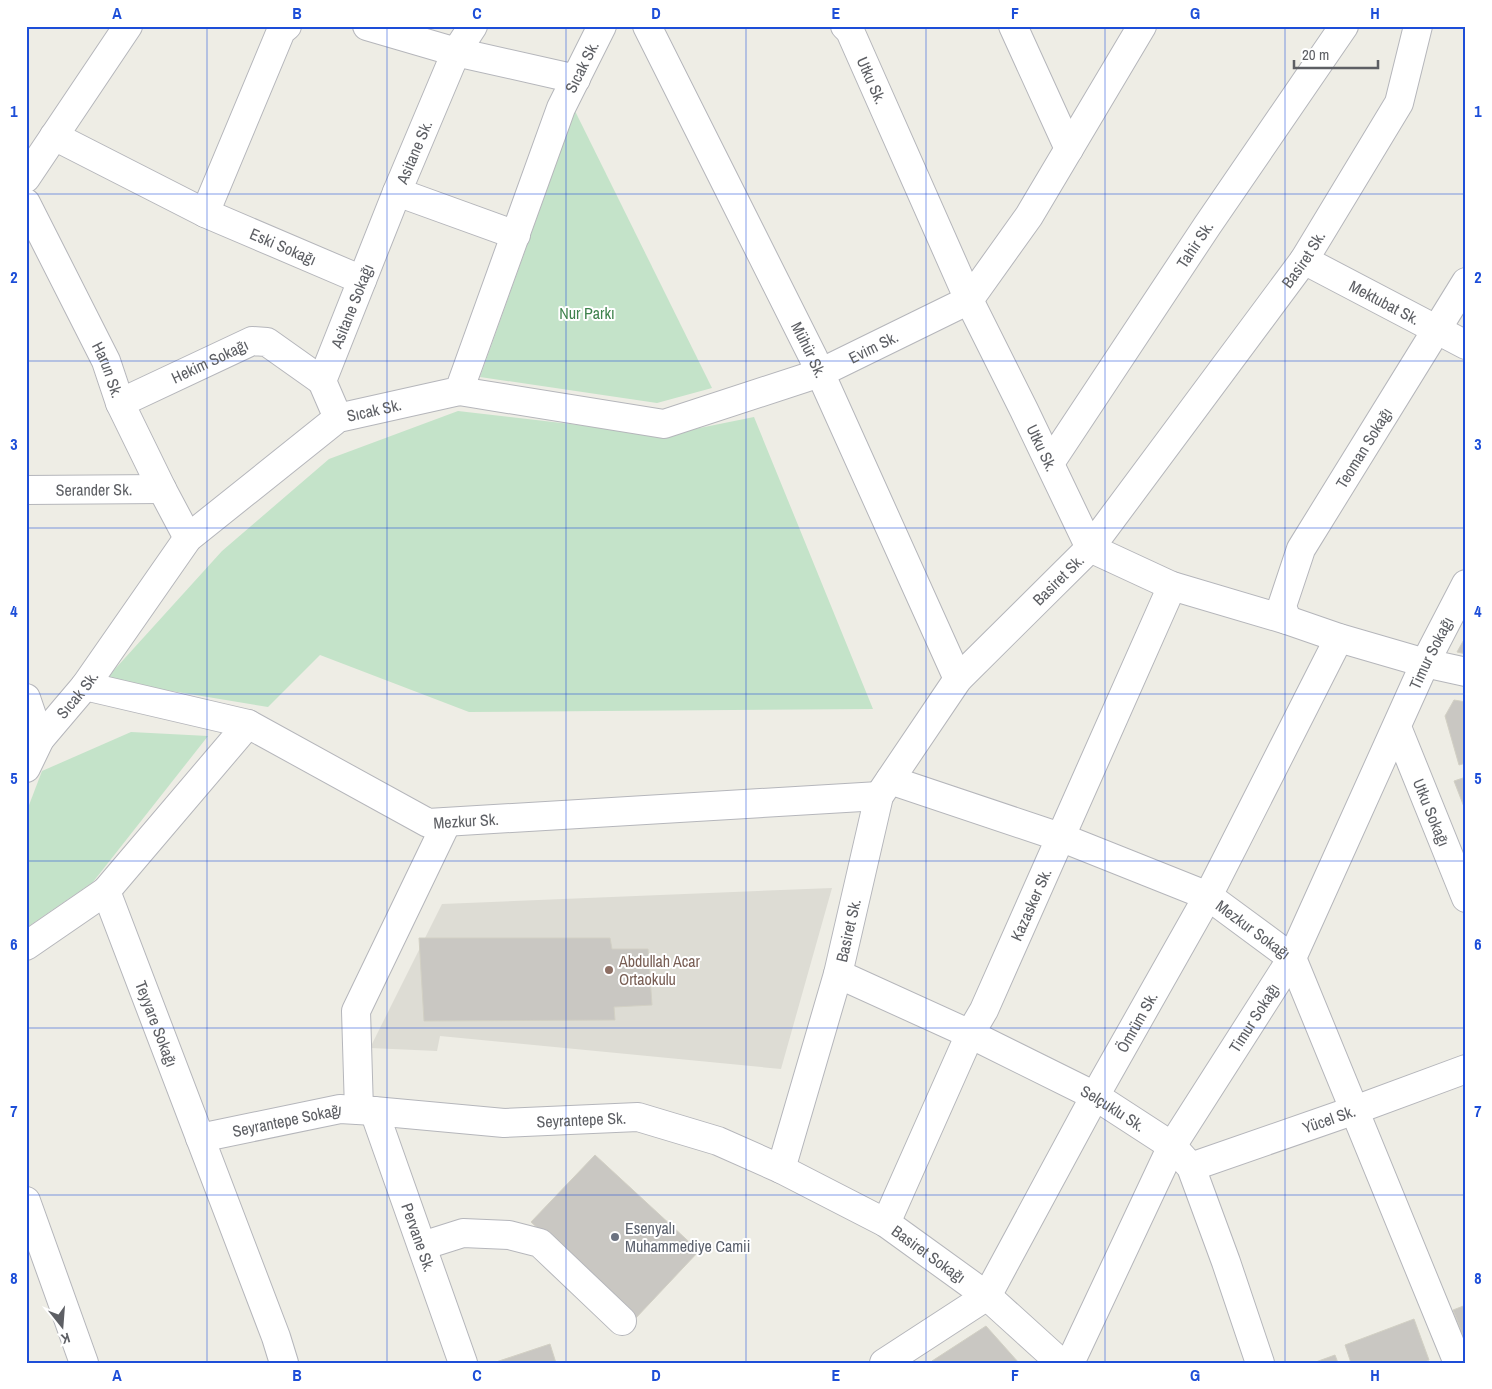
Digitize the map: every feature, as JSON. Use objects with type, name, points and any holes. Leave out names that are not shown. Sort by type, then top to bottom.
[{"type":"street","points":[[26,178],[128,26]]},
{"type":"street","points":[[204,213],[281,31],[287,26]]},
{"type":"street","points":[[367,26],[456,52],[576,79]]},
{"type":"street","name":"Asitane Sk.","points":[[473,26],[456,52],[397,192],[516,235]]},
{"type":"street","name":"Sıcak Sk.","points":[[26,768],[40,739],[84,686],[188,538],[338,418],[459,391],[561,108],[602,26]]},
{"type":"street","name":"Mühür Sk.","points":[[647,26],[820,373],[958,679]]},
{"type":"street","points":[[1013,26],[1069,149]]},
{"type":"street","name":"Evim Sk.","points":[[459,391],[664,424],[820,373],[969,300],[1029,216],[1142,26]]},
{"type":"street","name":"Tahir Sk.","points":[[1050,464],[1202,234],[1344,26]]},
{"type":"street","name":"Basiret Sk.","points":[[781,1168],[838,974],[884,788],[958,679],[1090,548],[1304,260],[1399,103],[1418,26]]},
{"type":"street","name":"Utku Sk.","points":[[853,28],[969,300],[1090,548]]},
{"type":"street","name":"Eski Sokağı","points":[[54,136],[204,213],[362,280]]},
{"type":"street","name":"Asitane Sokağı","points":[[322,380],[397,192]]},
{"type":"street","name":"Harun Sk.","points":[[26,203],[106,361],[120,403],[188,538]]},
{"type":"street","name":"Mektubat Sk.","points":[[1304,260],[1466,345]]},
{"type":"street","name":"Teoman Sokağı","points":[[1287,620],[1282,606],[1300,549],[1466,282]]},
{"type":"street","name":"Hekim Sokağı","points":[[120,403],[252,341],[267,342],[322,380]]},
{"type":"street","points":[[322,380],[338,418]]},
{"type":"street","name":"Serander Sk.","points":[[26,490],[162,489]]},
{"type":"street","points":[[1090,548],[1172,586],[1287,620],[1339,638],[1425,663],[1466,672]]},
{"type":"street","name":"Timur Sokağı","points":[[1070,1363],[1172,1146],[1292,958],[1425,663],[1466,584]]},
{"type":"street","name":"Kazasker Sk.","points":[[886,1223],[970,1034],[984,1010],[1172,586]]},
{"type":"street","name":"Ömrüm Sk.","points":[[884,1363],[987,1296],[1208,896],[1339,638]]},
{"type":"street","name":"Mezkur Sk.","points":[[84,686],[248,724],[428,823],[884,788]]},
{"type":"street","points":[[26,698],[40,739]]},
{"type":"street","points":[[26,946],[106,891],[248,724]]},
{"type":"street","name":"Utku Sokağı","points":[[1397,727],[1466,898]]},
{"type":"street","name":"Mezkur Sokağı","points":[[884,788],[1060,837],[1208,896],[1292,958],[1458,1363]]},
{"type":"street","name":"Pervane Sk.","points":[[447,822],[356,1011],[366,1111],[422,1246],[463,1363]]},
{"type":"street","name":"Teyyare Sokağı","points":[[106,891],[284,1363]]},
{"type":"street","name":"Selçuklu Sk.","points":[[838,974],[970,1034],[1096,1096],[1172,1146],[1191,1167],[1260,1363]]},
{"type":"street","name":"Yücel Sk.","points":[[1191,1167],[1466,1069]]},
{"type":"street","name":"Seyrantepe Sokağı","points":[[200,1138],[340,1109],[366,1111]]},
{"type":"street","name":"Seyrantepe Sk.","points":[[366,1111],[504,1123],[638,1117],[718,1141],[781,1168]]},
{"type":"street","name":"Basiret Sokağı","points":[[781,1168],[886,1223],[987,1296],[1061,1363]]},
{"type":"street","points":[[27,1208],[75,1360]]},
{"type":"street","points":[[422,1246],[463,1233],[509,1234],[540,1243],[622,1321]]},
{"type":"shaded area","name":"Abdullah Acar Ortaokulu","points":[[832,888],[781,1069],[440,1036],[437,1051],[370,1048],[442,904]]},
{"type":"green space","name":"Nur Parkı","points":[[575,111],[712,388],[657,403],[480,377]]},
{"type":"green space","points":[[458,411],[665,435],[754,417],[873,709],[469,712],[320,655],[268,707],[105,680],[222,551],[329,459]]},
{"type":"green space","points":[[131,732],[208,736],[93,882],[26,928],[26,813],[42,771]]},
{"type":"building","points":[[1466,636],[1466,654],[1457,652]]},
{"type":"building","points":[[1454,700],[1466,702],[1466,763],[1459,765],[1445,716]]},
{"type":"building","points":[[1466,777],[1466,812],[1454,781]]},
{"type":"building","points":[[419,938],[610,938],[612,949],[648,949],[652,1005],[614,1007],[615,1020],[424,1021]]},
{"type":"building","name":"Esenyalı Muhammediye Camii","points":[[595,1155],[699,1251],[635,1319],[531,1222]]},
{"type":"building","points":[[1466,1305],[1466,1343],[1453,1310]]},
{"type":"building","points":[[1414,1319],[1429,1360],[1423,1363],[1351,1363],[1345,1345]]},
{"type":"building","points":[[986,1326],[1019,1363],[934,1363],[932,1361]]},
{"type":"building","points":[[550,1344],[556,1363],[493,1363]]},
{"type":"building","points":[[1335,1355],[1338,1363],[1313,1363]]},
{"type":"place","name":"Abdullah Acar Ortaokulu","points":[[609,970]]},
{"type":"place","name":"Esenyalı Muhammediye Camii","points":[[615,1237]]}]
